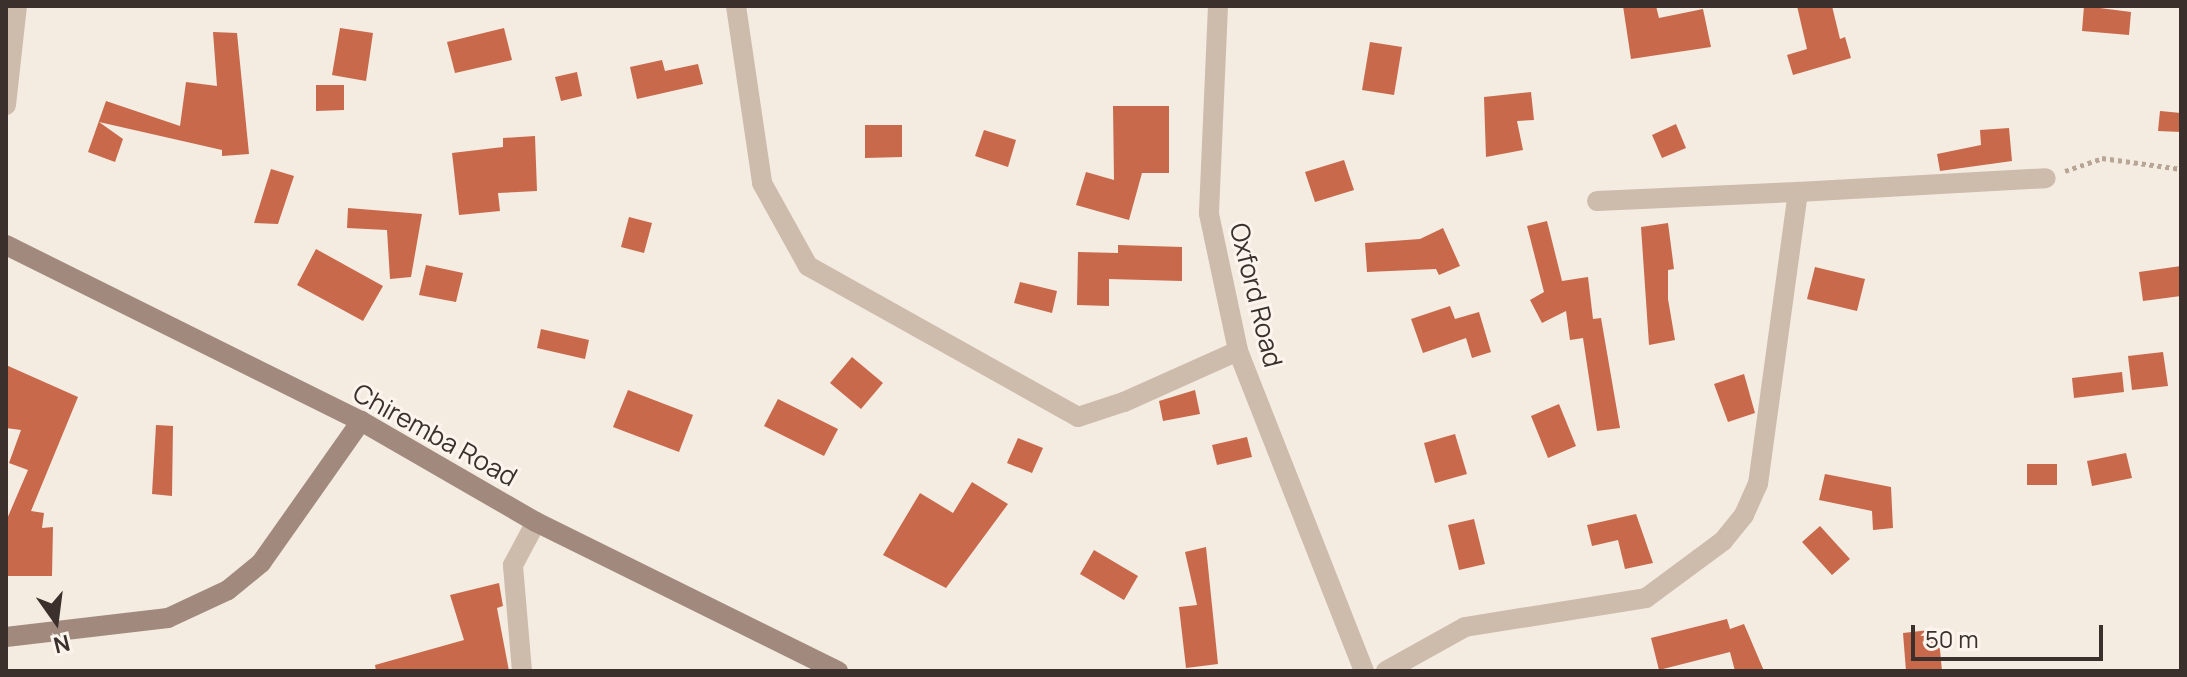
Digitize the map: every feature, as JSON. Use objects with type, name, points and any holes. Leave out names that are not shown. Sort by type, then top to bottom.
[{"type":"main road","name":"Chiremba Road","points":[[6,245],[361,421],[536,522],[838,671]]},
{"type":"main road","points":[[6,637],[168,618],[228,590],[261,563],[361,421]]},
{"type":"street","points":[[6,105],[17,6]]},
{"type":"street","points":[[736,6],[762,183],[786,236],[808,266],[1078,417],[1124,402],[1238,351]]},
{"type":"street","name":"Oxford Road","points":[[1218,6],[1209,214],[1238,351],[1364,671]]},
{"type":"street","points":[[1597,201],[2046,178]]},
{"type":"street","points":[[1386,671],[1465,627],[1646,598],[1723,541],[1744,515],[1758,484],[1798,192]]},
{"type":"street","points":[[522,671],[513,565],[536,522]]},
{"type":"path","points":[[2046,178],[2102,158],[2181,169]]},
{"type":"building","points":[[1623,6],[1656,6],[1659,18],[1703,9],[1711,47],[1631,59]]},
{"type":"building","points":[[1797,6],[1832,6],[1840,39],[1845,37],[1851,58],[1793,75],[1787,55],[1807,49]]},
{"type":"building","points":[[2084,6],[2131,12],[2129,35],[2082,31]]},
{"type":"building","points":[[340,28],[373,33],[366,81],[332,75]]},
{"type":"building","points":[[504,28],[512,60],[455,73],[447,42]]},
{"type":"building","points":[[213,32],[237,33],[249,154],[222,156],[222,150],[99,122],[123,139],[115,162],[88,152],[106,101],[180,126],[186,82],[217,86]]},
{"type":"building","points":[[1370,42],[1402,47],[1394,95],[1362,90]]},
{"type":"building","points":[[662,60],[665,71],[698,64],[703,84],[637,99],[630,67]]},
{"type":"building","points":[[577,72],[582,96],[561,101],[555,77]]},
{"type":"building","points":[[316,85],[344,85],[344,110],[316,111]]},
{"type":"building","points":[[1531,92],[1534,120],[1517,121],[1523,150],[1486,157],[1484,97]]},
{"type":"building","points":[[1113,106],[1169,106],[1169,173],[1142,173],[1129,220],[1076,205],[1086,172],[1114,180]]},
{"type":"building","points":[[2160,111],[2181,113],[2181,132],[2158,131]]},
{"type":"building","points":[[1676,124],[1686,148],[1662,158],[1652,135]]},
{"type":"building","points":[[865,125],[902,125],[902,157],[865,158]]},
{"type":"building","points":[[2009,128],[2012,161],[1940,171],[1937,154],[1981,145],[1980,130]]},
{"type":"building","points":[[984,130],[1016,140],[1008,167],[975,156]]},
{"type":"building","points":[[535,136],[537,191],[498,193],[500,211],[459,215],[452,153],[503,147],[503,138]]},
{"type":"building","points":[[1344,160],[1354,190],[1315,202],[1305,172]]},
{"type":"building","points":[[271,169],[294,176],[278,224],[254,223]]},
{"type":"building","points":[[348,208],[422,214],[411,277],[390,279],[387,230],[347,228]]},
{"type":"building","points":[[629,217],[652,223],[644,253],[621,247]]},
{"type":"building","points":[[1547,221],[1562,281],[1588,277],[1593,319],[1601,318],[1620,428],[1597,431],[1583,338],[1570,340],[1566,311],[1542,323],[1530,300],[1544,292],[1527,226]]},
{"type":"building","points":[[1668,223],[1674,269],[1668,270],[1668,299],[1675,340],[1649,345],[1641,227]]},
{"type":"building","points":[[1443,228],[1460,266],[1439,275],[1436,269],[1367,272],[1365,243],[1420,239]]},
{"type":"building","points":[[1118,245],[1182,247],[1182,281],[1109,279],[1109,306],[1077,305],[1078,252],[1118,253]]},
{"type":"building","points":[[316,249],[383,286],[363,321],[297,285]]},
{"type":"building","points":[[426,265],[463,273],[456,302],[419,295]]},
{"type":"building","points":[[2181,266],[2181,296],[2143,301],[2139,272]]},
{"type":"building","points":[[1815,267],[1865,279],[1857,311],[1807,299]]},
{"type":"building","points":[[1020,282],[1057,291],[1052,313],[1014,303]]},
{"type":"building","points":[[1450,306],[1455,319],[1479,312],[1491,352],[1472,358],[1466,338],[1423,353],[1411,319]]},
{"type":"building","points":[[541,329],[589,340],[585,359],[537,348]]},
{"type":"building","points":[[2163,352],[2168,386],[2132,390],[2128,356]]},
{"type":"building","points":[[852,357],[883,383],[861,409],[830,383]]},
{"type":"building","points":[[6,365],[78,397],[31,511],[44,513],[42,528],[53,527],[52,576],[6,576],[7,519],[28,470],[9,463],[21,430],[6,428]]},
{"type":"building","points":[[2122,372],[2124,392],[2074,398],[2072,378]]},
{"type":"building","points":[[1744,374],[1755,413],[1728,422],[1714,384]]},
{"type":"building","points":[[628,390],[693,415],[679,452],[613,427]]},
{"type":"building","points":[[1195,390],[1200,414],[1163,421],[1159,401]]},
{"type":"building","points":[[778,399],[838,429],[824,456],[764,426]]},
{"type":"building","points":[[1559,404],[1576,446],[1548,458],[1531,416]]},
{"type":"building","points":[[156,425],[173,426],[172,496],[152,494]]},
{"type":"building","points":[[1455,434],[1467,474],[1435,483],[1424,443]]},
{"type":"building","points":[[1247,437],[1252,457],[1217,465],[1212,445]]},
{"type":"building","points":[[1018,438],[1043,448],[1032,473],[1007,463]]},
{"type":"building","points":[[2126,453],[2132,478],[2092,486],[2087,461]]},
{"type":"building","points":[[2027,464],[2057,464],[2057,485],[2027,485]]},
{"type":"building","points":[[1825,474],[1891,487],[1893,528],[1873,530],[1872,511],[1819,500]]},
{"type":"building","points":[[972,482],[1008,504],[946,588],[883,555],[920,493],[953,513]]},
{"type":"building","points":[[1636,514],[1653,563],[1625,569],[1618,540],[1592,546],[1587,525]]},
{"type":"building","points":[[1474,519],[1485,564],[1459,570],[1448,525]]},
{"type":"building","points":[[1820,526],[1850,559],[1832,575],[1802,542]]},
{"type":"building","points":[[1206,547],[1218,664],[1186,668],[1179,607],[1197,605],[1185,552]]},
{"type":"building","points":[[1094,550],[1138,576],[1124,600],[1080,574]]},
{"type":"building","points":[[499,583],[503,606],[497,608],[509,671],[376,671],[375,665],[464,640],[450,595]]},
{"type":"building","points":[[1727,619],[1730,629],[1744,624],[1764,671],[1735,671],[1730,652],[1659,670],[1651,638]]},
{"type":"building","points":[[1938,629],[1942,671],[1906,671],[1903,633]]}]
